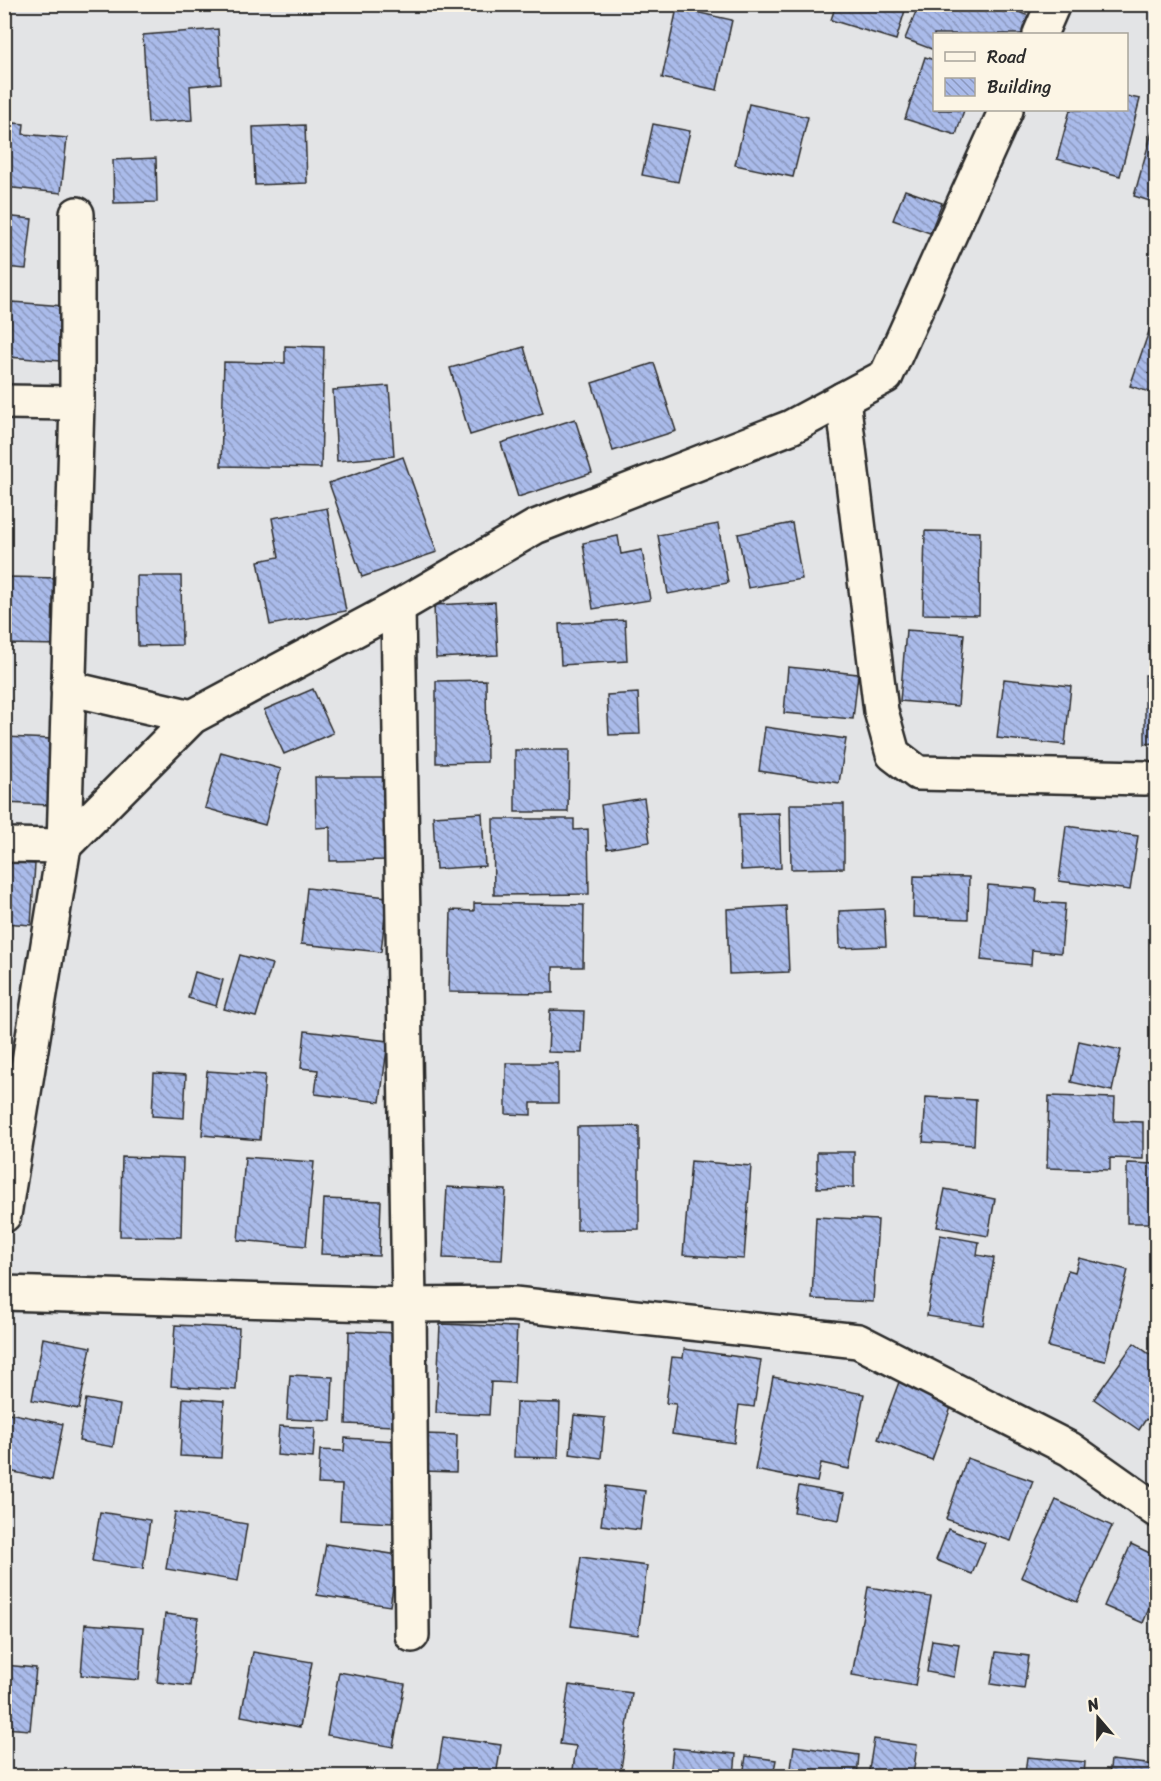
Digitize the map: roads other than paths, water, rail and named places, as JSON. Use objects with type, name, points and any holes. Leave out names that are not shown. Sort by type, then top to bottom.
[{"type":"street","points":[[1040,33],[1053,4]]},
{"type":"street","points":[[4,845],[64,846],[192,717],[398,607],[535,527],[791,427],[886,376],[1006,111]]},
{"type":"street","points":[[4,1215],[64,846],[77,404],[77,214]]},
{"type":"street","points":[[843,399],[881,711],[893,754],[918,773],[1145,778]]},
{"type":"street","points":[[4,402],[77,404]]},
{"type":"street","points":[[398,607],[412,1635]]},
{"type":"street","points":[[68,688],[192,717]]},
{"type":"street","points":[[4,1293],[409,1305],[514,1304],[858,1341],[1070,1449],[1156,1510]]}]
